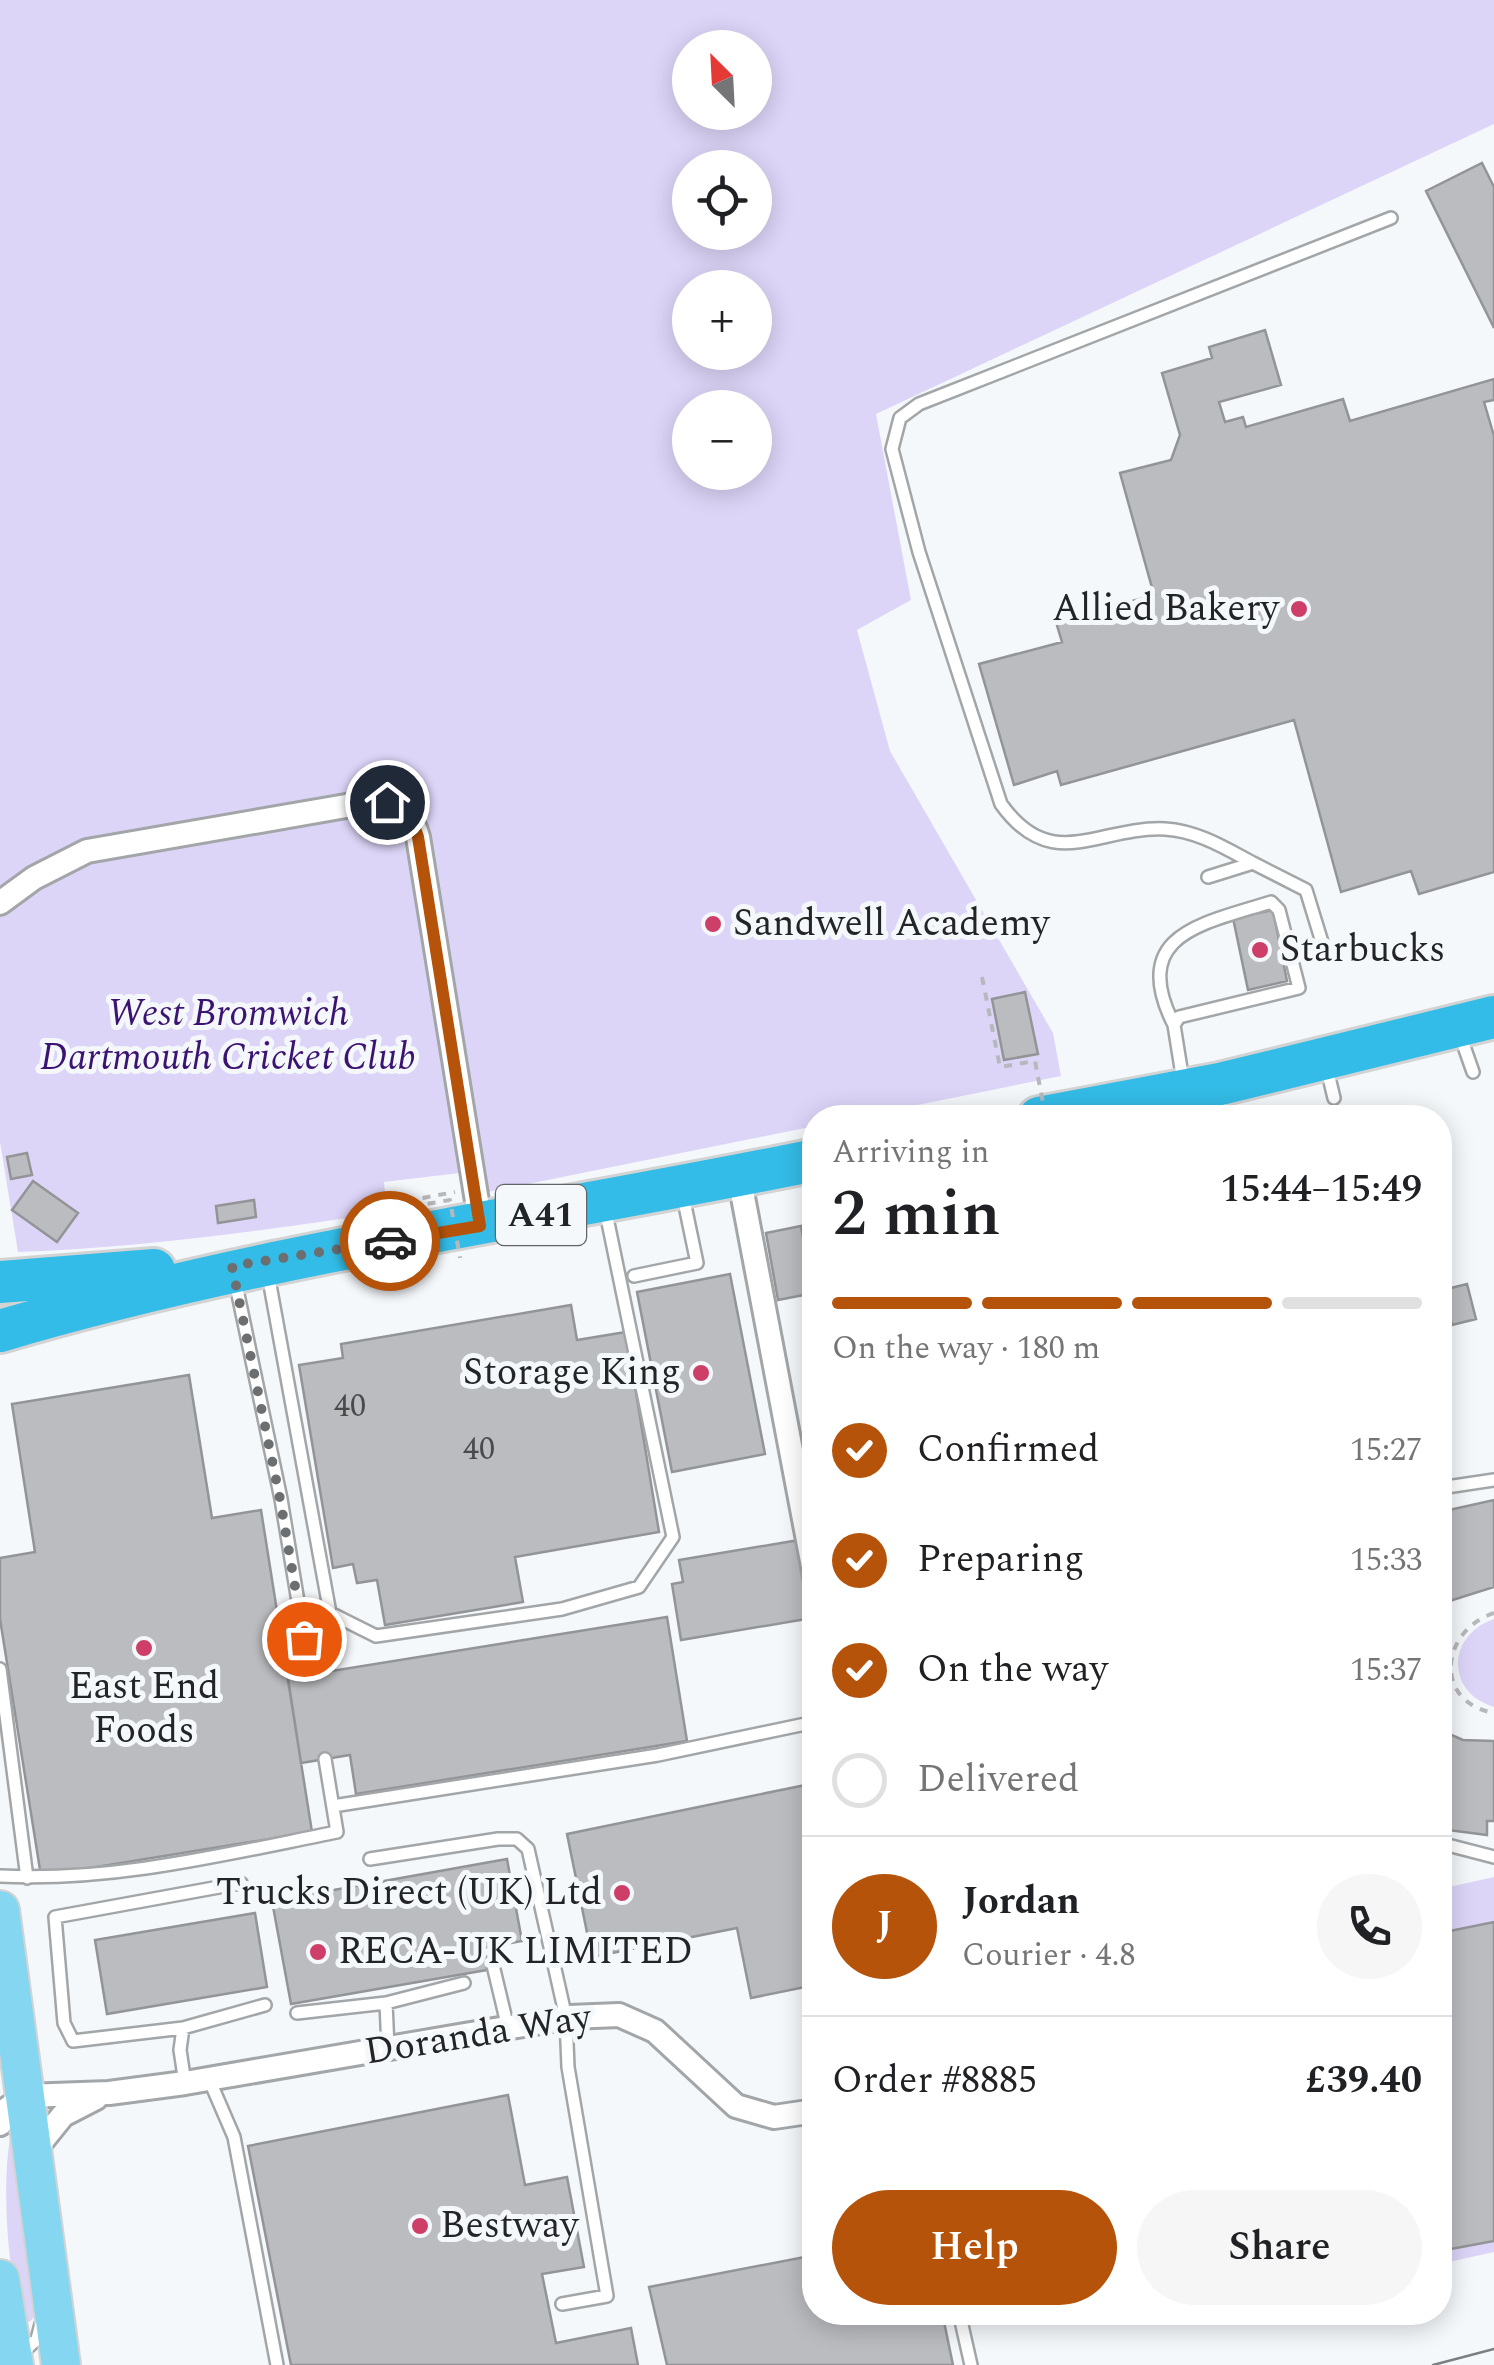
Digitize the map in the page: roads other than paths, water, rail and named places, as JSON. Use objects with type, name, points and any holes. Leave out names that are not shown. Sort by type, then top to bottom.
[{"type":"highway","points":[[1038,1097],[1208,1097],[1329,1079],[1476,1021]]},
{"type":"highway","name":"A41","points":[[0,1331],[247,1266],[459,1219],[604,1204],[802,1165]]},
{"type":"highway","name":"A41","points":[[0,1282],[247,1266]]},
{"type":"main road","points":[[0,1910],[40,2200],[26,2355]]},
{"type":"main road","points":[[0,2278],[26,2355]]},
{"type":"street","points":[[0,903],[34,878],[88,852],[346,806],[387,802],[398,806],[411,817],[418,837],[459,1219]]},
{"type":"street","points":[[740,1176],[802,1508]]},
{"type":"street","name":"Doranda Way","points":[[26,2096],[109,2093],[185,2083],[566,2018],[619,2015],[655,2031],[736,2106],[774,2117],[802,2113]]},
{"type":"street","name":"Doranda Way","points":[[34,2152],[63,2115],[109,2093]]},
{"type":"street","points":[[0,2124],[7,2109],[26,2096]]},
{"type":"lane","points":[[1325,952],[1306,890],[1203,836],[1169,829],[1140,830],[1066,846],[1050,844],[1010,816],[1001,804],[920,552],[892,437],[900,418],[919,404],[1391,218]]},
{"type":"lane","points":[[1208,876],[1253,862]]},
{"type":"lane","points":[[1174,1025],[1179,1017],[1299,988],[1280,910],[1271,902],[1184,930],[1158,964],[1163,1004],[1208,1097]]},
{"type":"lane","points":[[1472,1072],[1476,1021]]},
{"type":"lane","points":[[634,1276],[697,1264],[681,1186]]},
{"type":"lane","points":[[247,1266],[330,1613],[376,1636],[562,1608],[639,1588],[656,1568],[673,1537],[604,1204]]},
{"type":"lane","points":[[247,1266],[310,1674]]},
{"type":"lane","points":[[1452,1486],[1494,1480]]},
{"type":"lane","points":[[0,1669],[27,1878]]},
{"type":"lane","points":[[332,1806],[658,1755],[802,1725]]},
{"type":"lane","points":[[0,1876],[60,1880],[337,1832],[325,1759]]},
{"type":"lane","points":[[370,1859],[516,1840],[528,1850],[566,2018],[568,2066],[607,2296],[562,2304]]},
{"type":"lane","points":[[1452,1846],[1494,1857]]},
{"type":"lane","points":[[241,1883],[55,1916],[64,2023],[72,2041],[184,2028],[266,2005]]},
{"type":"lane","points":[[492,1961],[508,2028]]},
{"type":"lane","points":[[297,2013],[386,2002],[464,1983]]},
{"type":"lane","points":[[386,2002],[388,2048]]},
{"type":"lane","points":[[184,2028],[180,2050],[185,2083]]},
{"type":"lane","points":[[209,2079],[234,2138],[277,2365]]},
{"type":"lane","points":[[962,2325],[971,2365]]},
{"type":"tram line","points":[[1433,2365],[1494,2349]]},
{"type":"place","name":"Allied Bakery","points":[[1299,609]]},
{"type":"place","name":"Sandwell Academy","points":[[713,924]]},
{"type":"place","name":"Starbucks","points":[[1260,950]]},
{"type":"place","name":"Storage King","points":[[701,1373]]},
{"type":"place","name":"East End Foods","points":[[144,1648]]},
{"type":"place","name":"Trucks Direct (UK) Ltd","points":[[622,1893]]},
{"type":"place","name":"RECA-UK LIMITED","points":[[318,1952]]},
{"type":"place","name":"Bestway","points":[[420,2226]]},
{"type":"park label","name":"West Bromwich Dartmouth Cricket Club","points":[[228,1036]]}]
